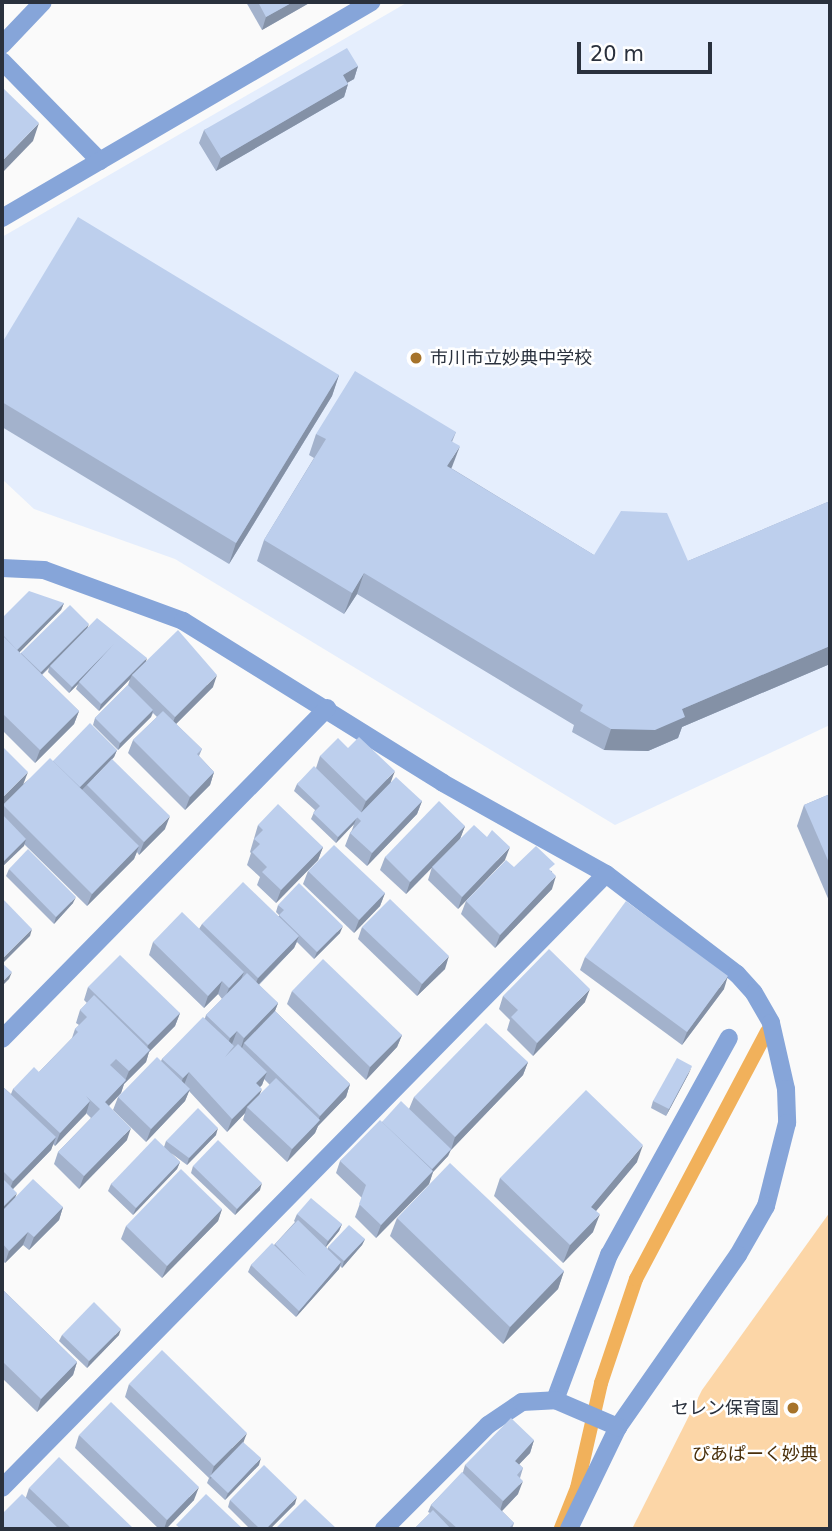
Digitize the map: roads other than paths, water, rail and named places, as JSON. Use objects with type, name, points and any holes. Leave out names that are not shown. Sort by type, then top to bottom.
[{"type":"street","points":[[2,45],[43,2]]},
{"type":"street","points":[[2,218],[371,2]]},
{"type":"street","points":[[2,61],[100,161]]},
{"type":"street","points":[[2,568],[44,570],[183,621],[327,708],[443,783],[606,874],[737,974],[754,993],[781,1053],[787,1123],[780,1165],[759,1219],[618,1427],[569,1529]]},
{"type":"street","points":[[2,1039],[327,708]]},
{"type":"street","points":[[2,1488],[606,874]]},
{"type":"street","points":[[555,1400],[609,1255],[729,1038]]},
{"type":"street","points":[[384,1529],[488,1424],[522,1402],[555,1400],[618,1427]]},
{"type":"waterway","points":[[561,1528],[577,1488],[601,1383],[636,1279],[767,1032]]},
{"type":"place","name":"市川市立妙典中学校","points":[[416,358]]},
{"type":"place","name":"セレン保育園","points":[[793,1408]]},
{"type":"park label","name":"ぴあぱーく妙典","points":[[755,1454]]}]
